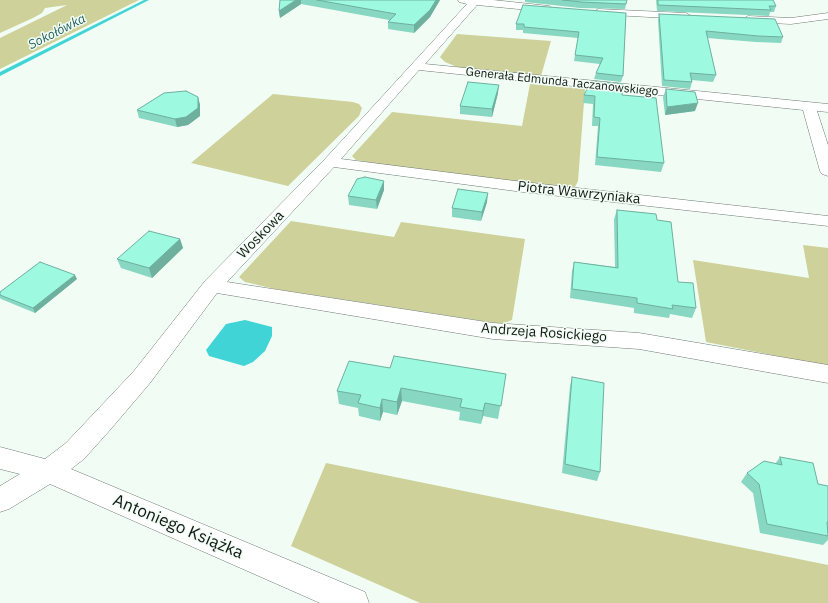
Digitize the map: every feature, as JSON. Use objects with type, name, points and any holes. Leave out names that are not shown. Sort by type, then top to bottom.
[{"type":"street","points":[[461,0],[558,10]]},
{"type":"street","name":"Woskowa","points":[[0,500],[48,471],[75,451],[102,423],[142,377],[212,286],[330,162],[475,1]]},
{"type":"street","points":[[588,12],[696,17]]},
{"type":"street","points":[[736,18],[791,21],[828,16]]},
{"type":"street","name":"Generała Edmunda Taczanowskiego","points":[[415,66],[828,108]]},
{"type":"street","points":[[809,106],[828,171]]},
{"type":"street","name":"Piotra Wawrzyniaka","points":[[330,162],[508,185],[828,220]]},
{"type":"street","name":"Andrzeja Rosickiego","points":[[212,286],[503,332],[639,341],[828,374]]},
{"type":"street","name":"Antoniego Książka","points":[[0,458],[48,471],[354,603]]},
{"type":"green space","points":[[0,0],[139,0],[0,69],[0,38],[67,5],[45,8],[42,13],[33,18],[0,33]]},
{"type":"green space","points":[[457,34],[551,41],[541,76],[462,69],[445,62],[440,57]]},
{"type":"green space","points":[[530,84],[585,89],[578,181],[575,187],[561,188],[395,167],[356,160],[352,156],[392,112],[522,126]]},
{"type":"green space","points":[[273,94],[353,102],[359,104],[362,108],[359,116],[288,186],[191,163]]},
{"type":"green space","points":[[291,221],[394,237],[401,222],[525,239],[512,320],[502,324],[275,289],[245,282],[239,277]]},
{"type":"green space","points":[[803,245],[828,248],[828,366],[706,342],[693,260],[809,278]]},
{"type":"green space","points":[[326,463],[828,565],[828,603],[420,603],[291,546]]},
{"type":"water","points":[[245,320],[272,327],[272,336],[265,351],[253,362],[244,366],[209,356],[206,350],[226,324]]},
{"type":"building","points":[[280,0],[296,0],[279,11]]},
{"type":"building","points":[[317,0],[436,0],[430,10],[414,25],[388,22],[396,14]]},
{"type":"building","points":[[563,0],[627,0],[626,4]]},
{"type":"building","points":[[658,0],[773,0],[776,6],[769,6],[771,10],[658,5]]},
{"type":"building","points":[[523,5],[626,13],[623,76],[596,73],[603,58],[575,55],[579,32],[524,27],[524,24],[516,24]]},
{"type":"building","points":[[659,14],[775,19],[783,37],[706,31],[716,75],[690,73],[692,82],[664,80]]},
{"type":"building","points":[[591,81],[623,84],[622,95],[656,98],[664,163],[597,157],[600,118],[594,117],[595,96],[584,95]]},
{"type":"building","points":[[468,82],[499,85],[492,109],[460,106]]},
{"type":"building","points":[[666,89],[695,92],[698,103],[667,107]]},
{"type":"building","points":[[186,91],[198,97],[198,108],[186,117],[175,119],[137,110],[164,93]]},
{"type":"building","points":[[365,177],[384,181],[376,200],[348,196],[357,179]]},
{"type":"building","points":[[458,189],[488,193],[482,212],[452,208]]},
{"type":"building","points":[[617,210],[656,214],[657,220],[671,222],[678,282],[693,283],[696,308],[672,305],[673,309],[637,303],[637,298],[572,289],[574,262],[618,268]]},
{"type":"building","points":[[149,231],[180,239],[149,268],[117,259]]},
{"type":"building","points":[[40,262],[75,275],[33,308],[0,295],[0,292]]},
{"type":"building","points":[[394,356],[506,374],[501,406],[485,403],[483,411],[460,407],[462,399],[401,388],[397,402],[382,399],[380,408],[358,403],[361,395],[337,391],[349,361],[390,368]]},
{"type":"building","points":[[572,377],[604,383],[600,472],[565,464]]},
{"type":"building","points":[[780,457],[813,463],[818,484],[828,486],[828,536],[767,524],[759,484],[747,473],[764,461],[782,465]]},
{"type":"waterway","name":"Sokołówka","points":[[0,74],[147,0]]}]
